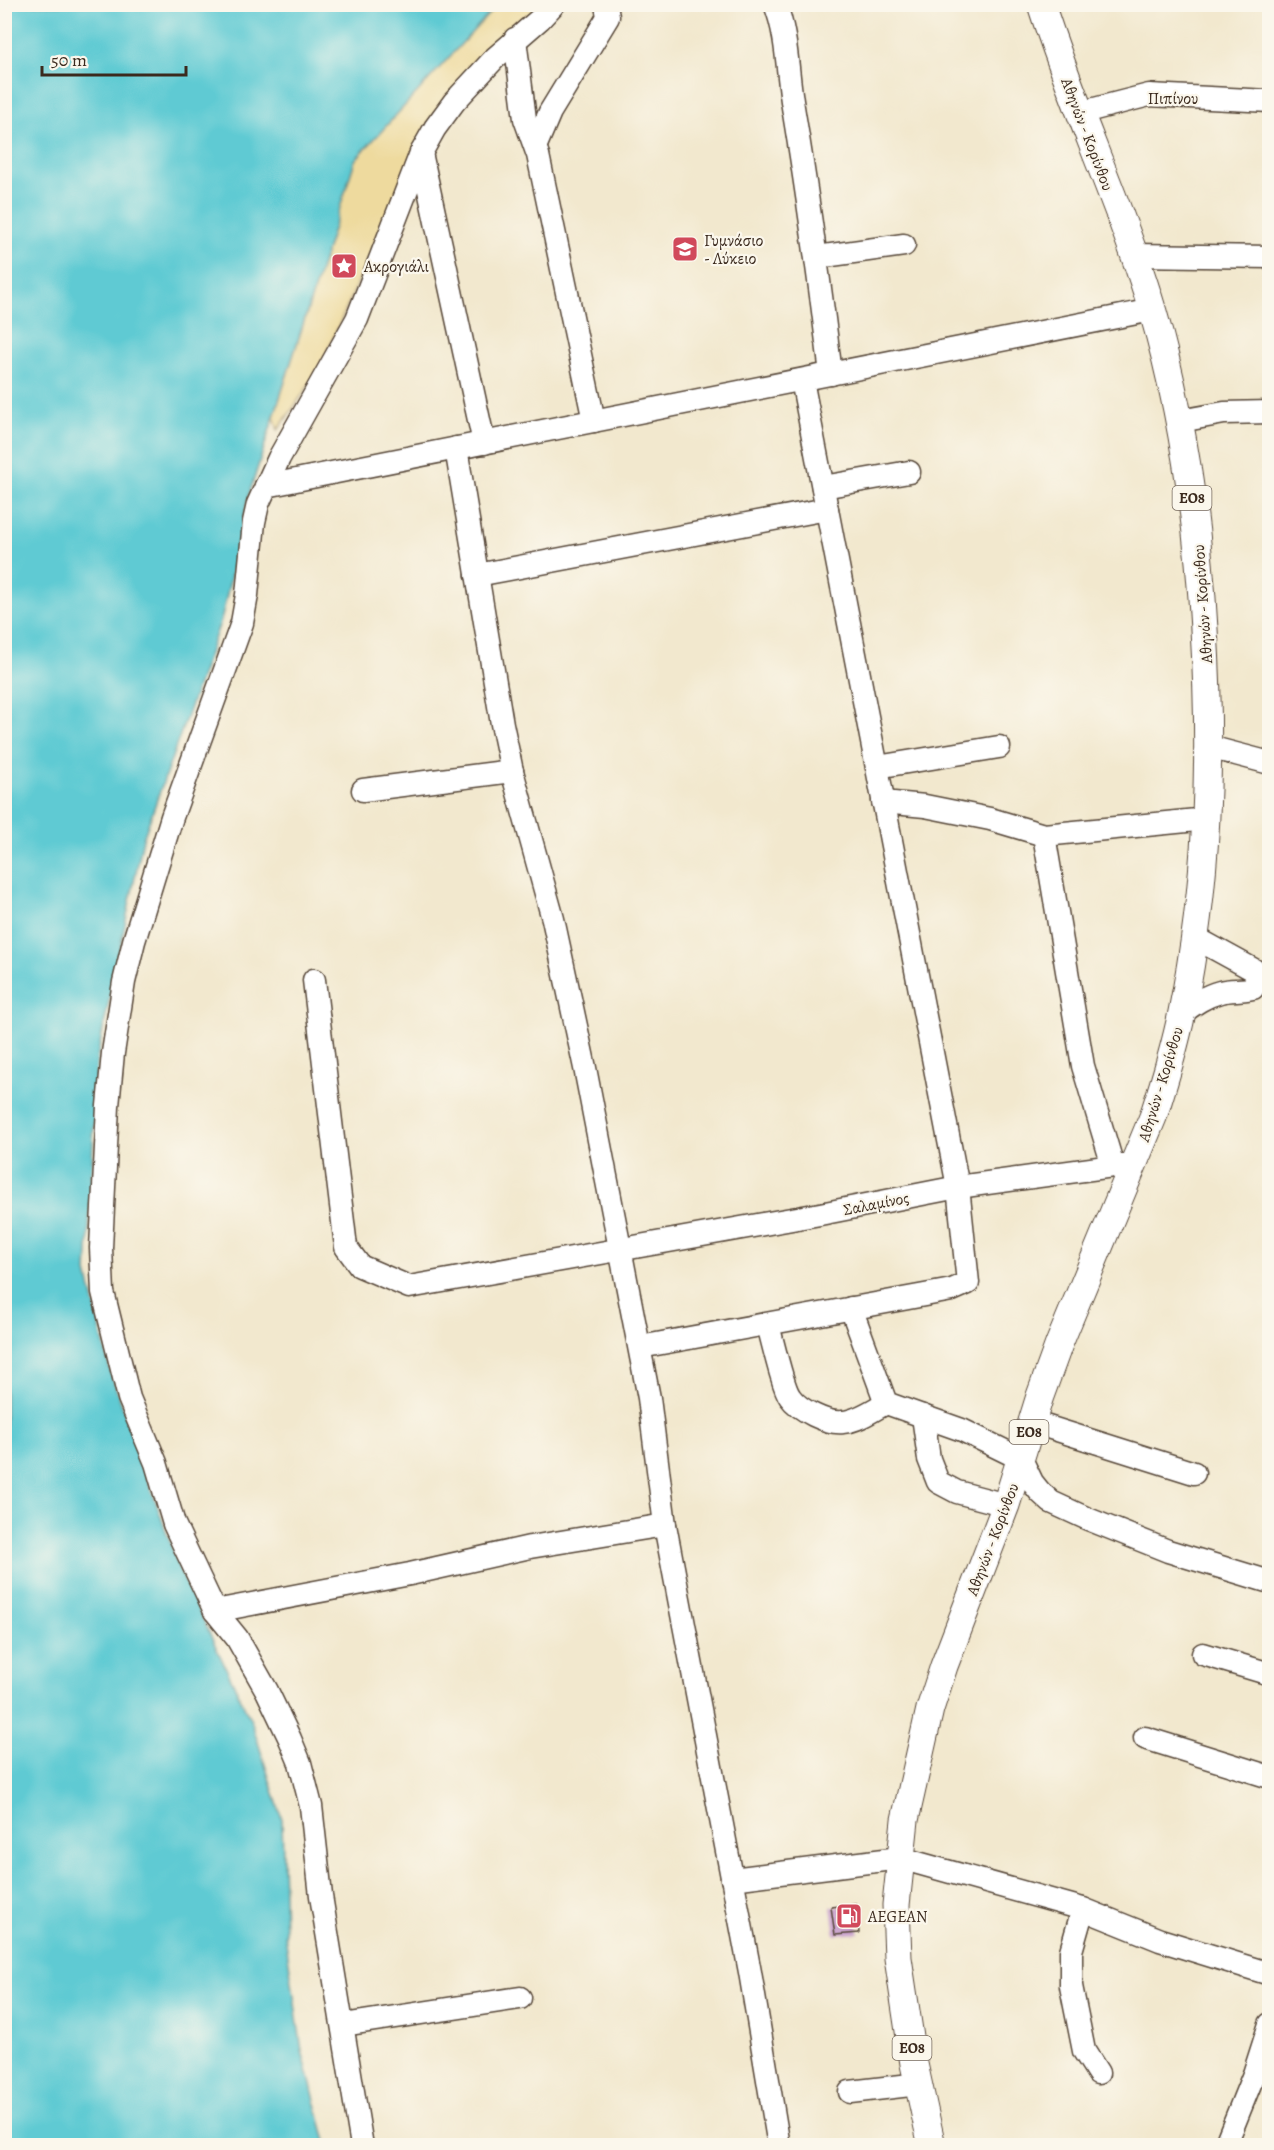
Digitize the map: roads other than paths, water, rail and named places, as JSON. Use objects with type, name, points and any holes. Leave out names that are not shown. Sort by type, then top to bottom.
[{"type":"main road","name":"Αθηνών - Κορίνθου","points":[[932,2145],[919,2084],[898,1958],[896,1905],[905,1820],[930,1709],[960,1621],[1006,1505],[1032,1422],[1124,1166],[1156,1108],[1182,1013],[1202,889],[1207,819],[1209,747],[1201,576],[1180,421],[1152,310],[1134,255],[1079,113],[1041,4]]},
{"type":"street","points":[[362,2145],[321,1896],[311,1806],[300,1763],[290,1739],[237,1638],[215,1611],[174,1524],[156,1463],[129,1398],[103,1292],[101,1237],[113,1053],[124,982],[134,941],[172,818],[242,623],[258,504],[279,458],[357,319],[421,153],[435,128],[454,102],[515,39],[540,19],[554,4]]},
{"type":"street","points":[[536,145],[550,112],[608,17],[606,4]]},
{"type":"street","points":[[775,4],[781,20],[792,105],[817,257],[831,374]]},
{"type":"street","points":[[515,39],[525,119],[536,145],[594,421]]},
{"type":"street","name":"Πιπίνου","points":[[1079,113],[1149,95],[1269,101]]},
{"type":"street","points":[[421,153],[484,443]]},
{"type":"street","points":[[817,257],[904,245]]},
{"type":"street","points":[[1134,255],[1269,257]]},
{"type":"street","points":[[266,486],[1152,310]]},
{"type":"street","points":[[640,1347],[952,1290],[968,1283],[958,1187],[802,380]]},
{"type":"street","points":[[1180,421],[1224,413],[1269,412]]},
{"type":"street","points":[[456,448],[502,724],[512,771],[553,919],[640,1347],[649,1398],[665,1526],[732,1879],[779,2145]]},
{"type":"street","points":[[823,487],[909,472]]},
{"type":"street","points":[[477,575],[827,509]]},
{"type":"street","points":[[877,767],[999,747]]},
{"type":"street","points":[[1209,747],[1269,763]]},
{"type":"street","points":[[363,790],[512,771]]},
{"type":"street","points":[[884,802],[925,806],[990,819],[1044,835],[1207,819]]},
{"type":"street","points":[[1044,835],[1083,1066],[1124,1166]]},
{"type":"street","points":[[1182,1013],[1201,999],[1221,992],[1253,988],[1256,982],[1257,975],[1254,970],[1203,942],[1195,933]]},
{"type":"street","name":"Σαλαμίνος","points":[[314,980],[346,1247],[360,1266],[409,1287],[820,1214],[958,1187],[1124,1166]]},
{"type":"street","points":[[851,1308],[886,1403]]},
{"type":"street","points":[[768,1325],[788,1396],[803,1409],[818,1417],[842,1423],[863,1416],[886,1403],[962,1430],[1022,1459],[1032,1482],[1052,1502],[1168,1551],[1269,1582]]},
{"type":"street","points":[[923,1416],[929,1459],[938,1482],[957,1492],[1006,1505]]},
{"type":"street","points":[[1032,1422],[1194,1473]]},
{"type":"street","points":[[215,1611],[410,1574],[530,1547],[665,1526]]},
{"type":"street","points":[[1203,1654],[1269,1674]]},
{"type":"street","points":[[1145,1738],[1269,1776]]},
{"type":"street","points":[[732,1879],[900,1858],[1083,1909],[1160,1940],[1269,1974]]},
{"type":"street","points":[[1083,1909],[1071,1951],[1071,1986],[1084,2051],[1098,2073]]},
{"type":"street","points":[[343,2025],[520,1998]]},
{"type":"street","points":[[1225,2145],[1254,2074],[1269,2024]]},
{"type":"street","points":[[850,2092],[919,2084]]},
{"type":"water","points":[[5,5],[497,5],[355,160],[248,498],[222,617],[143,839],[97,1058],[87,1273],[111,1374],[180,1571],[252,1723],[282,1819],[285,1935],[302,2051],[327,2145],[5,2146]]},
{"type":"place","name":"Γυμνάσιο - Λύκειο","points":[[685,249]]},
{"type":"place","name":"Ακρογιάλι","points":[[344,266]]},
{"type":"place","name":"AEGEAN","points":[[849,1916]]}]
